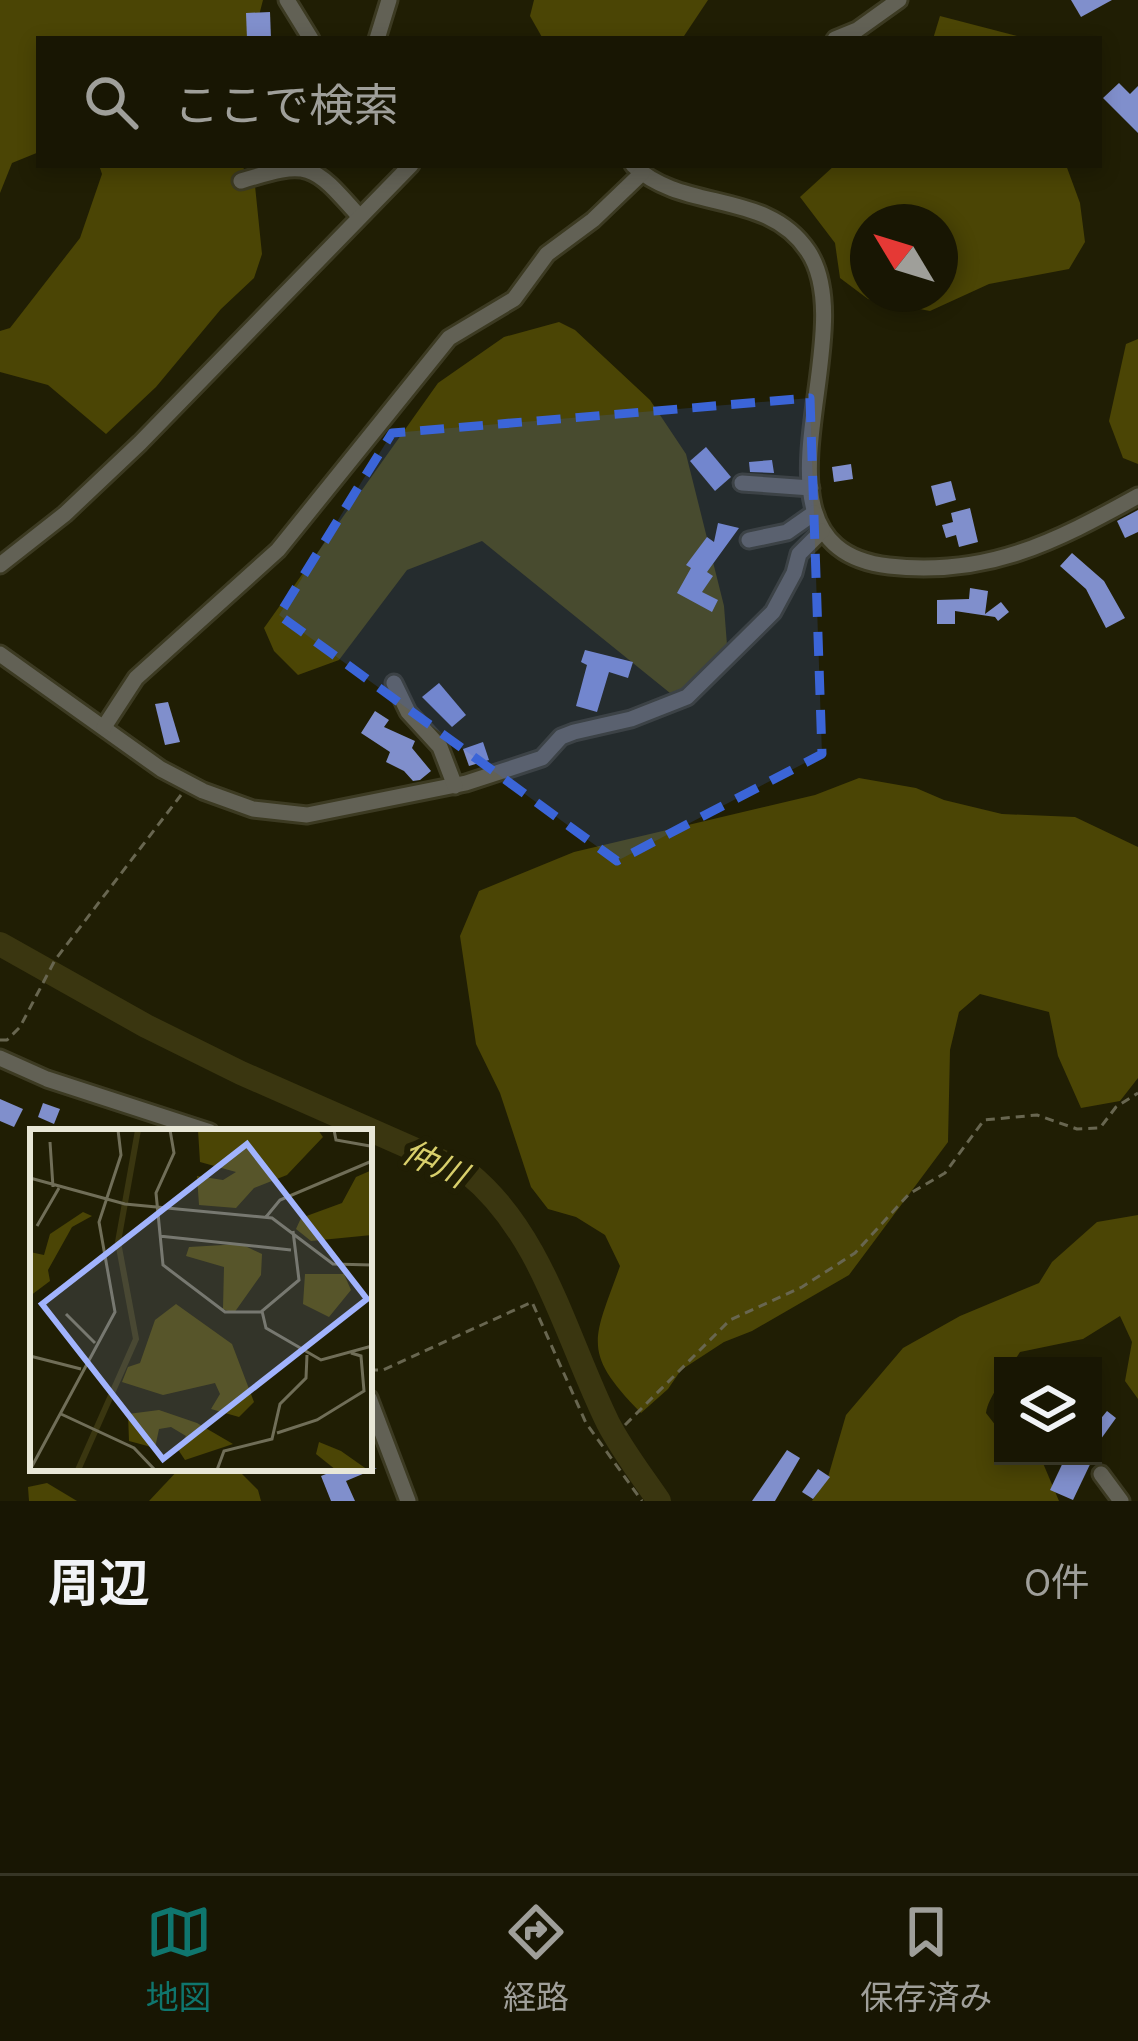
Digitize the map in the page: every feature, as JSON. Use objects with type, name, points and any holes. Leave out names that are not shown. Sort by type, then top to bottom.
[{"type":"street","points":[[286,0],[309,36]]},
{"type":"street","points":[[378,36],[389,0]]},
{"type":"street","points":[[842,36],[898,0]]},
{"type":"street","points":[[0,566],[140,443],[405,168]]},
{"type":"street","points":[[241,181],[289,169],[318,172],[358,215]]},
{"type":"street","points":[[104,727],[136,679],[278,550],[449,338],[514,299],[547,254],[627,190],[637,169],[681,192],[757,210],[781,222],[812,256],[821,295],[818,397],[809,457],[811,488],[821,531],[841,551],[862,562],[952,568],[1034,550],[1138,496]]},
{"type":"street","points":[[742,483],[811,488]]},
{"type":"street","points":[[749,540],[800,527],[814,512]]},
{"type":"street","points":[[0,654],[131,751],[186,782],[253,809],[307,815],[455,786],[542,758],[561,737],[574,732],[631,719],[687,697],[773,612],[799,554],[821,531]]},
{"type":"street","points":[[394,682],[408,712],[440,747],[455,786]]},
{"type":"street","points":[[0,1058],[47,1079],[201,1129]]},
{"type":"street","points":[[372,1408],[408,1501]]},
{"type":"street","points":[[1101,1474],[1121,1501]]},
{"type":"path","points":[[0,1040],[8,1040],[20,1027],[55,960],[182,795],[186,782]]},
{"type":"path","points":[[625,1425],[730,1320],[802,1287],[855,1253],[909,1194],[945,1173],[984,1120],[1036,1115],[1077,1129],[1100,1128],[1116,1107],[1138,1093]]},
{"type":"path","points":[[372,1370],[383,1370],[532,1302],[586,1423],[642,1501]]},
{"type":"highlighted area","points":[[810,398],[822,754],[617,861],[279,615],[392,433]]},
{"type":"shaded area","points":[[0,0],[263,0],[254,36],[36,36],[36,153],[12,163],[0,193]]},
{"type":"shaded area","points":[[534,0],[708,0],[684,36],[541,36],[530,16]]},
{"type":"shaded area","points":[[940,16],[1017,36],[934,36]]},
{"type":"shaded area","points":[[100,168],[243,168],[254,176],[262,254],[254,278],[221,309],[156,387],[106,434],[48,385],[0,372],[0,331],[10,328],[80,238]]},
{"type":"shaded area","points":[[832,168],[1067,168],[1080,203],[1085,242],[1069,269],[989,284],[958,298],[958,204],[850,204],[850,286],[840,278],[835,243],[800,197]]},
{"type":"shaded area","points":[[559,322],[575,330],[650,400],[686,454],[724,606],[728,658],[694,687],[670,693],[482,541],[407,570],[339,660],[298,675],[274,651],[264,628],[438,383],[504,337]]},
{"type":"shaded area","points":[[1138,339],[1138,464],[1123,458],[1109,421],[1126,344]]},
{"type":"shaded area","points":[[859,778],[916,788],[1002,814],[1075,817],[1138,847],[1138,1078],[1120,1101],[1081,1108],[1058,1056],[1049,1012],[980,994],[959,1012],[950,1050],[948,1142],[849,1275],[681,1370],[641,1413],[608,1374],[598,1344],[620,1266],[605,1235],[576,1217],[548,1209],[531,1187],[500,1093],[476,1044],[460,936],[479,891],[574,852],[815,795]]},
{"type":"shaded area","points":[[1138,1215],[1138,1399],[1125,1381],[1132,1342],[1120,1316],[1083,1339],[1020,1352],[1017,1357],[994,1357],[994,1394],[986,1413],[994,1423],[994,1465],[1044,1465],[1059,1501],[812,1501],[828,1477],[846,1415],[903,1348],[960,1316],[1039,1283],[1052,1262],[1097,1222]]},
{"type":"shaded area","points":[[177,1471],[239,1471],[258,1490],[261,1501],[149,1501]]},
{"type":"shaded area","points":[[47,1483],[77,1501],[29,1501],[28,1487]]},
{"type":"building","points":[[1071,0],[1112,0],[1081,17]]},
{"type":"building","points":[[270,12],[271,36],[247,36],[246,13]]},
{"type":"building","points":[[1119,83],[1130,94],[1138,86],[1138,133],[1103,98]]},
{"type":"building","points":[[706,447],[731,477],[715,491],[690,461]]},
{"type":"building","points":[[772,460],[774,473],[750,472],[749,462]]},
{"type":"building","points":[[851,464],[853,479],[834,482],[832,467]]},
{"type":"building","points":[[951,481],[956,500],[936,506],[931,486]]},
{"type":"building","points":[[970,508],[978,542],[959,547],[956,535],[946,538],[942,525],[953,522],[951,513]]},
{"type":"building","points":[[1138,510],[1138,532],[1125,538],[1117,521]]},
{"type":"building","points":[[718,523],[739,528],[707,572],[713,576],[702,592],[718,600],[712,612],[677,593],[691,568],[686,565],[707,537],[714,542]]},
{"type":"building","points":[[1072,553],[1104,581],[1125,618],[1106,628],[1086,589],[1060,566]]},
{"type":"building","points":[[970,588],[988,591],[985,614],[1001,602],[1009,612],[998,621],[955,611],[955,624],[937,624],[937,600],[969,599]]},
{"type":"building","points":[[585,650],[633,662],[628,678],[609,672],[597,712],[576,706],[587,665],[581,662]]},
{"type":"building","points":[[439,683],[466,715],[452,727],[422,697]]},
{"type":"building","points":[[168,702],[180,742],[165,745],[155,704]]},
{"type":"building","points":[[375,711],[389,720],[384,727],[415,741],[412,748],[431,771],[420,780],[413,781],[386,762],[390,752],[361,733]]},
{"type":"building","points":[[483,742],[489,760],[469,766],[463,749]]},
{"type":"building","points":[[0,1099],[23,1109],[14,1127],[0,1121]]},
{"type":"building","points":[[43,1103],[60,1109],[54,1124],[38,1117]]},
{"type":"building","points":[[1107,1411],[1116,1418],[1102,1437],[1102,1417]]},
{"type":"building","points":[[787,1450],[800,1458],[775,1501],[752,1501]]},
{"type":"building","points":[[1062,1465],[1090,1465],[1073,1500],[1050,1490]]},
{"type":"building","points":[[818,1469],[830,1477],[813,1499],[802,1492]]},
{"type":"building","points":[[334,1471],[370,1471],[346,1481],[355,1501],[331,1501],[321,1476]]},
{"type":"waterway","name":"仲川","points":[[0,944],[146,1026],[368,1129]]},
{"type":"waterway","name":"仲川","points":[[372,1131],[468,1173],[516,1226],[550,1289],[608,1423],[659,1501]]}]
